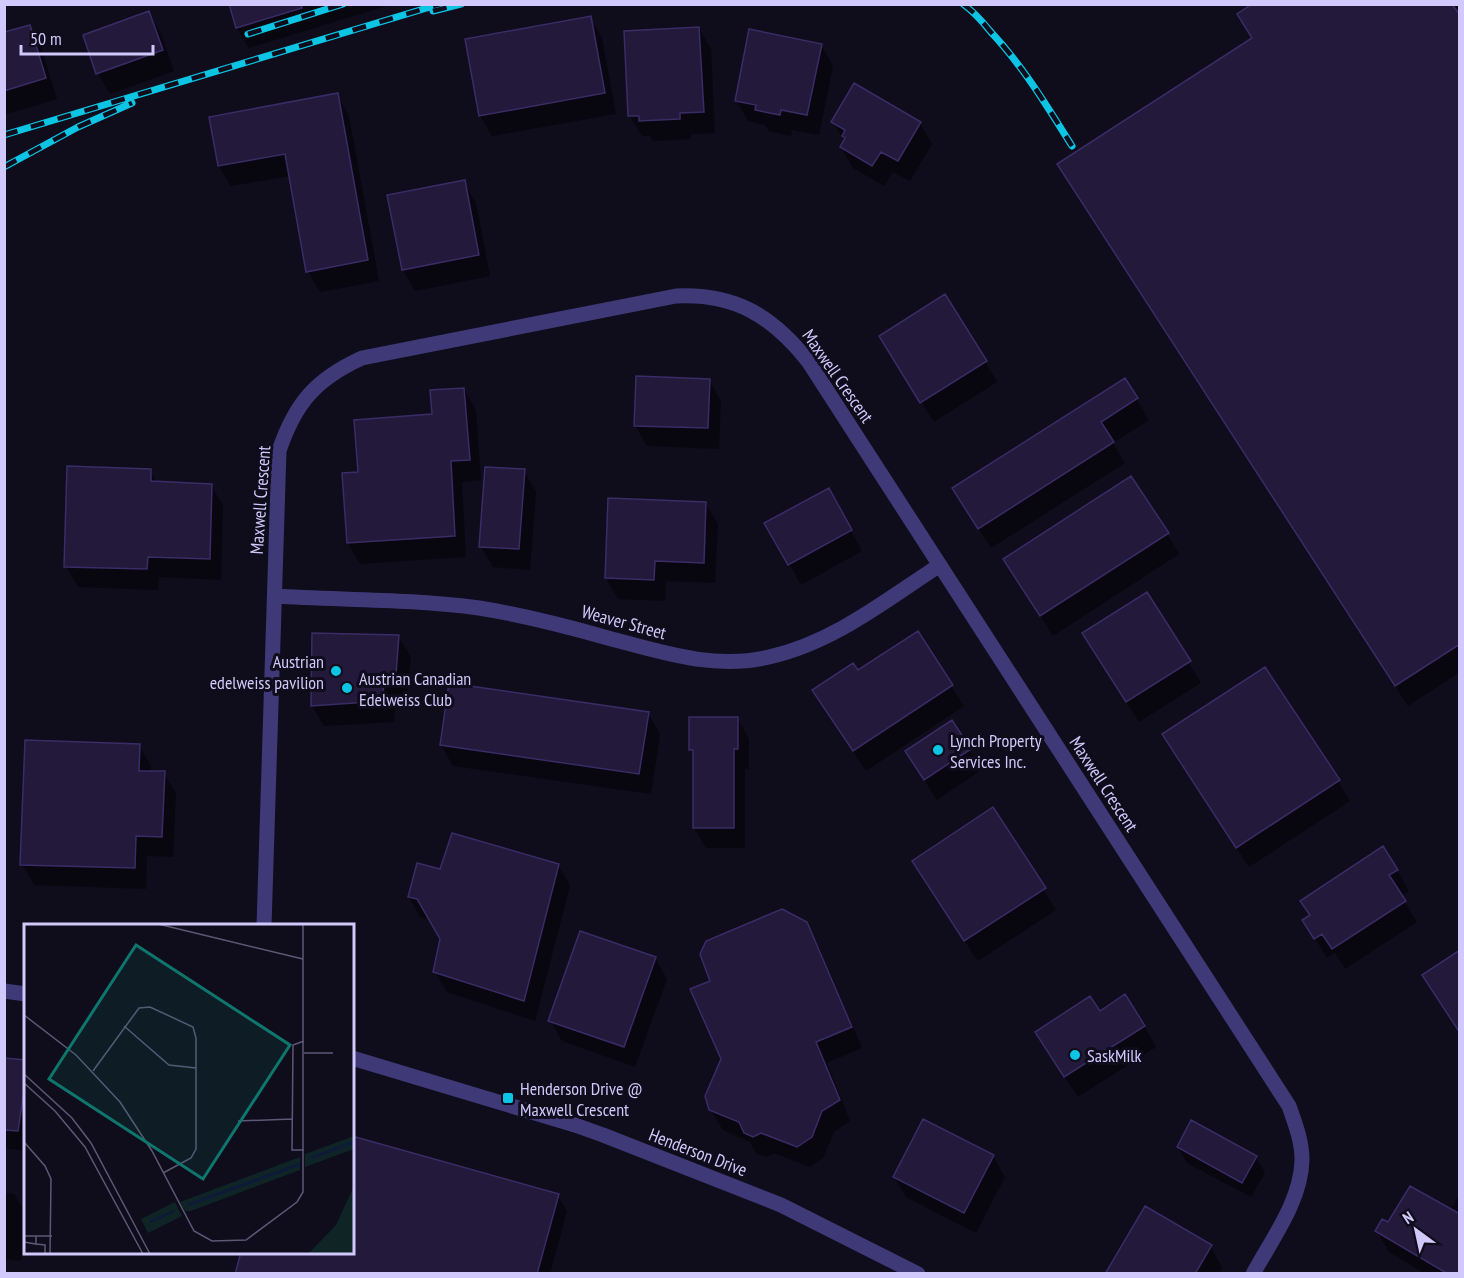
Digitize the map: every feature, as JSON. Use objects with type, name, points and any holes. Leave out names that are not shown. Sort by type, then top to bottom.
[{"type":"street","name":"Maxwell Crescent","points":[[264,924],[279,451],[294,414],[310,392],[329,375],[362,358],[676,296],[697,295],[717,298],[754,311],[783,332],[808,361],[1289,1106],[1298,1133],[1302,1160],[1297,1188],[1253,1274]]},
{"type":"street","name":"Weaver Street","points":[[275,596],[444,604],[479,608],[548,621],[686,658],[714,662],[740,662],[801,648],[833,634],[940,566]]},
{"type":"street","points":[[4,990],[24,994]]},
{"type":"street","name":"Henderson Drive","points":[[354,1059],[603,1135],[781,1205],[918,1274]]},
{"type":"building","points":[[229,4],[301,4],[302,8],[236,28]]},
{"type":"building","points":[[1252,4],[1452,4],[1460,15],[1460,644],[1395,686],[1057,164],[1252,38],[1237,14]]},
{"type":"building","points":[[149,11],[163,50],[96,74],[83,35]]},
{"type":"building","points":[[591,16],[605,93],[479,116],[465,39]]},
{"type":"building","points":[[30,25],[46,78],[4,91],[4,32]]},
{"type":"building","points":[[699,27],[704,112],[680,113],[680,119],[639,121],[639,116],[628,116],[624,31]]},
{"type":"building","points":[[749,29],[822,44],[807,115],[781,110],[780,115],[755,110],[756,105],[735,101]]},
{"type":"building","points":[[854,83],[921,122],[898,161],[881,152],[872,166],[840,147],[845,138],[842,136],[845,130],[831,122]]},
{"type":"building","points":[[338,93],[368,260],[306,272],[285,154],[218,166],[209,117]]},
{"type":"building","points":[[465,180],[479,255],[402,270],[387,195]]},
{"type":"building","points":[[945,294],[987,361],[920,403],[879,336]]},
{"type":"building","points":[[636,376],[710,379],[708,428],[634,426]]},
{"type":"building","points":[[1125,378],[1138,398],[1101,422],[1114,442],[978,529],[952,488]]},
{"type":"building","points":[[464,388],[470,460],[451,461],[455,536],[347,543],[342,473],[358,472],[354,420],[432,414],[430,390]]},
{"type":"building","points":[[67,466],[151,469],[151,481],[212,484],[210,559],[148,557],[147,569],[64,567]]},
{"type":"building","points":[[485,467],[525,469],[519,549],[479,547]]},
{"type":"building","points":[[1131,476],[1169,533],[1040,616],[1003,559]]},
{"type":"building","points":[[829,488],[852,530],[788,565],[764,523]]},
{"type":"building","points":[[608,498],[706,502],[704,563],[655,561],[654,580],[605,578]]},
{"type":"building","points":[[1147,592],[1191,661],[1126,702],[1082,633]]},
{"type":"building","points":[[918,631],[953,685],[853,751],[812,690],[853,663],[858,670]]},
{"type":"building","name":"Austrian Canadian Edelweiss Club","points":[[312,633],[399,635],[396,675],[384,674],[383,701],[311,706]]},
{"type":"building","points":[[1265,667],[1340,780],[1236,848],[1162,734]]},
{"type":"building","points":[[449,683],[649,712],[639,774],[440,745]]},
{"type":"building","points":[[689,717],[738,717],[738,749],[734,749],[734,828],[693,828],[693,750],[689,750]]},
{"type":"building","name":"Lynch Property Services Inc.","points":[[952,720],[971,749],[924,780],[905,751]]},
{"type":"building","points":[[25,740],[140,744],[139,771],[165,771],[162,837],[136,836],[135,868],[20,865]]},
{"type":"building","points":[[993,807],[1046,888],[964,941],[912,861]]},
{"type":"building","points":[[452,833],[559,864],[524,1001],[433,972],[440,939],[417,899],[408,897],[417,863],[440,869]]},
{"type":"building","points":[[1383,846],[1398,870],[1389,875],[1406,901],[1332,949],[1322,934],[1314,939],[1302,920],[1310,915],[1300,901]]},
{"type":"building","points":[[782,909],[807,922],[852,1027],[816,1042],[840,1100],[822,1111],[812,1137],[797,1147],[761,1133],[753,1137],[744,1133],[739,1122],[709,1110],[705,1096],[721,1059],[690,989],[710,981],[700,954],[706,941]]},
{"type":"building","points":[[580,931],[656,957],[624,1047],[548,1021]]},
{"type":"building","points":[[1460,950],[1460,1033],[1422,975]]},
{"type":"building","name":"SaskMilk","points":[[1125,994],[1145,1026],[1064,1077],[1035,1032],[1090,996],[1100,1011]]},
{"type":"building","points":[[4,1058],[24,1060],[24,1090],[18,1131],[4,1130]]},
{"type":"building","points":[[923,1119],[994,1155],[964,1213],[893,1177]]},
{"type":"building","points":[[1191,1120],[1257,1156],[1242,1183],[1177,1147]]},
{"type":"building","points":[[354,1137],[559,1194],[537,1274],[235,1274],[240,1254],[354,1254]]},
{"type":"building","points":[[1410,1186],[1460,1214],[1460,1274],[1448,1274],[1375,1231],[1382,1219],[1388,1222]]},
{"type":"building","points":[[1145,1206],[1212,1245],[1195,1274],[1105,1274]]},
{"type":"railway","points":[[248,34],[343,4]]},
{"type":"railway","points":[[4,135],[440,4]]},
{"type":"railway","points":[[433,11],[461,4]]},
{"type":"railway","points":[[963,4],[981,20],[1013,58],[1072,146]]},
{"type":"railway","points":[[4,167],[78,127],[132,103]]},
{"type":"place","name":"Austrian edelweiss pavilion","points":[[336,671]]},
{"type":"place","name":"Austrian Canadian Edelweiss Club","points":[[347,688]]},
{"type":"place","name":"Lynch Property Services Inc.","points":[[938,750]]},
{"type":"place","name":"SaskMilk","points":[[1075,1055]]},
{"type":"place","name":"Henderson Drive @ Maxwell Crescent","points":[[508,1098]]}]
